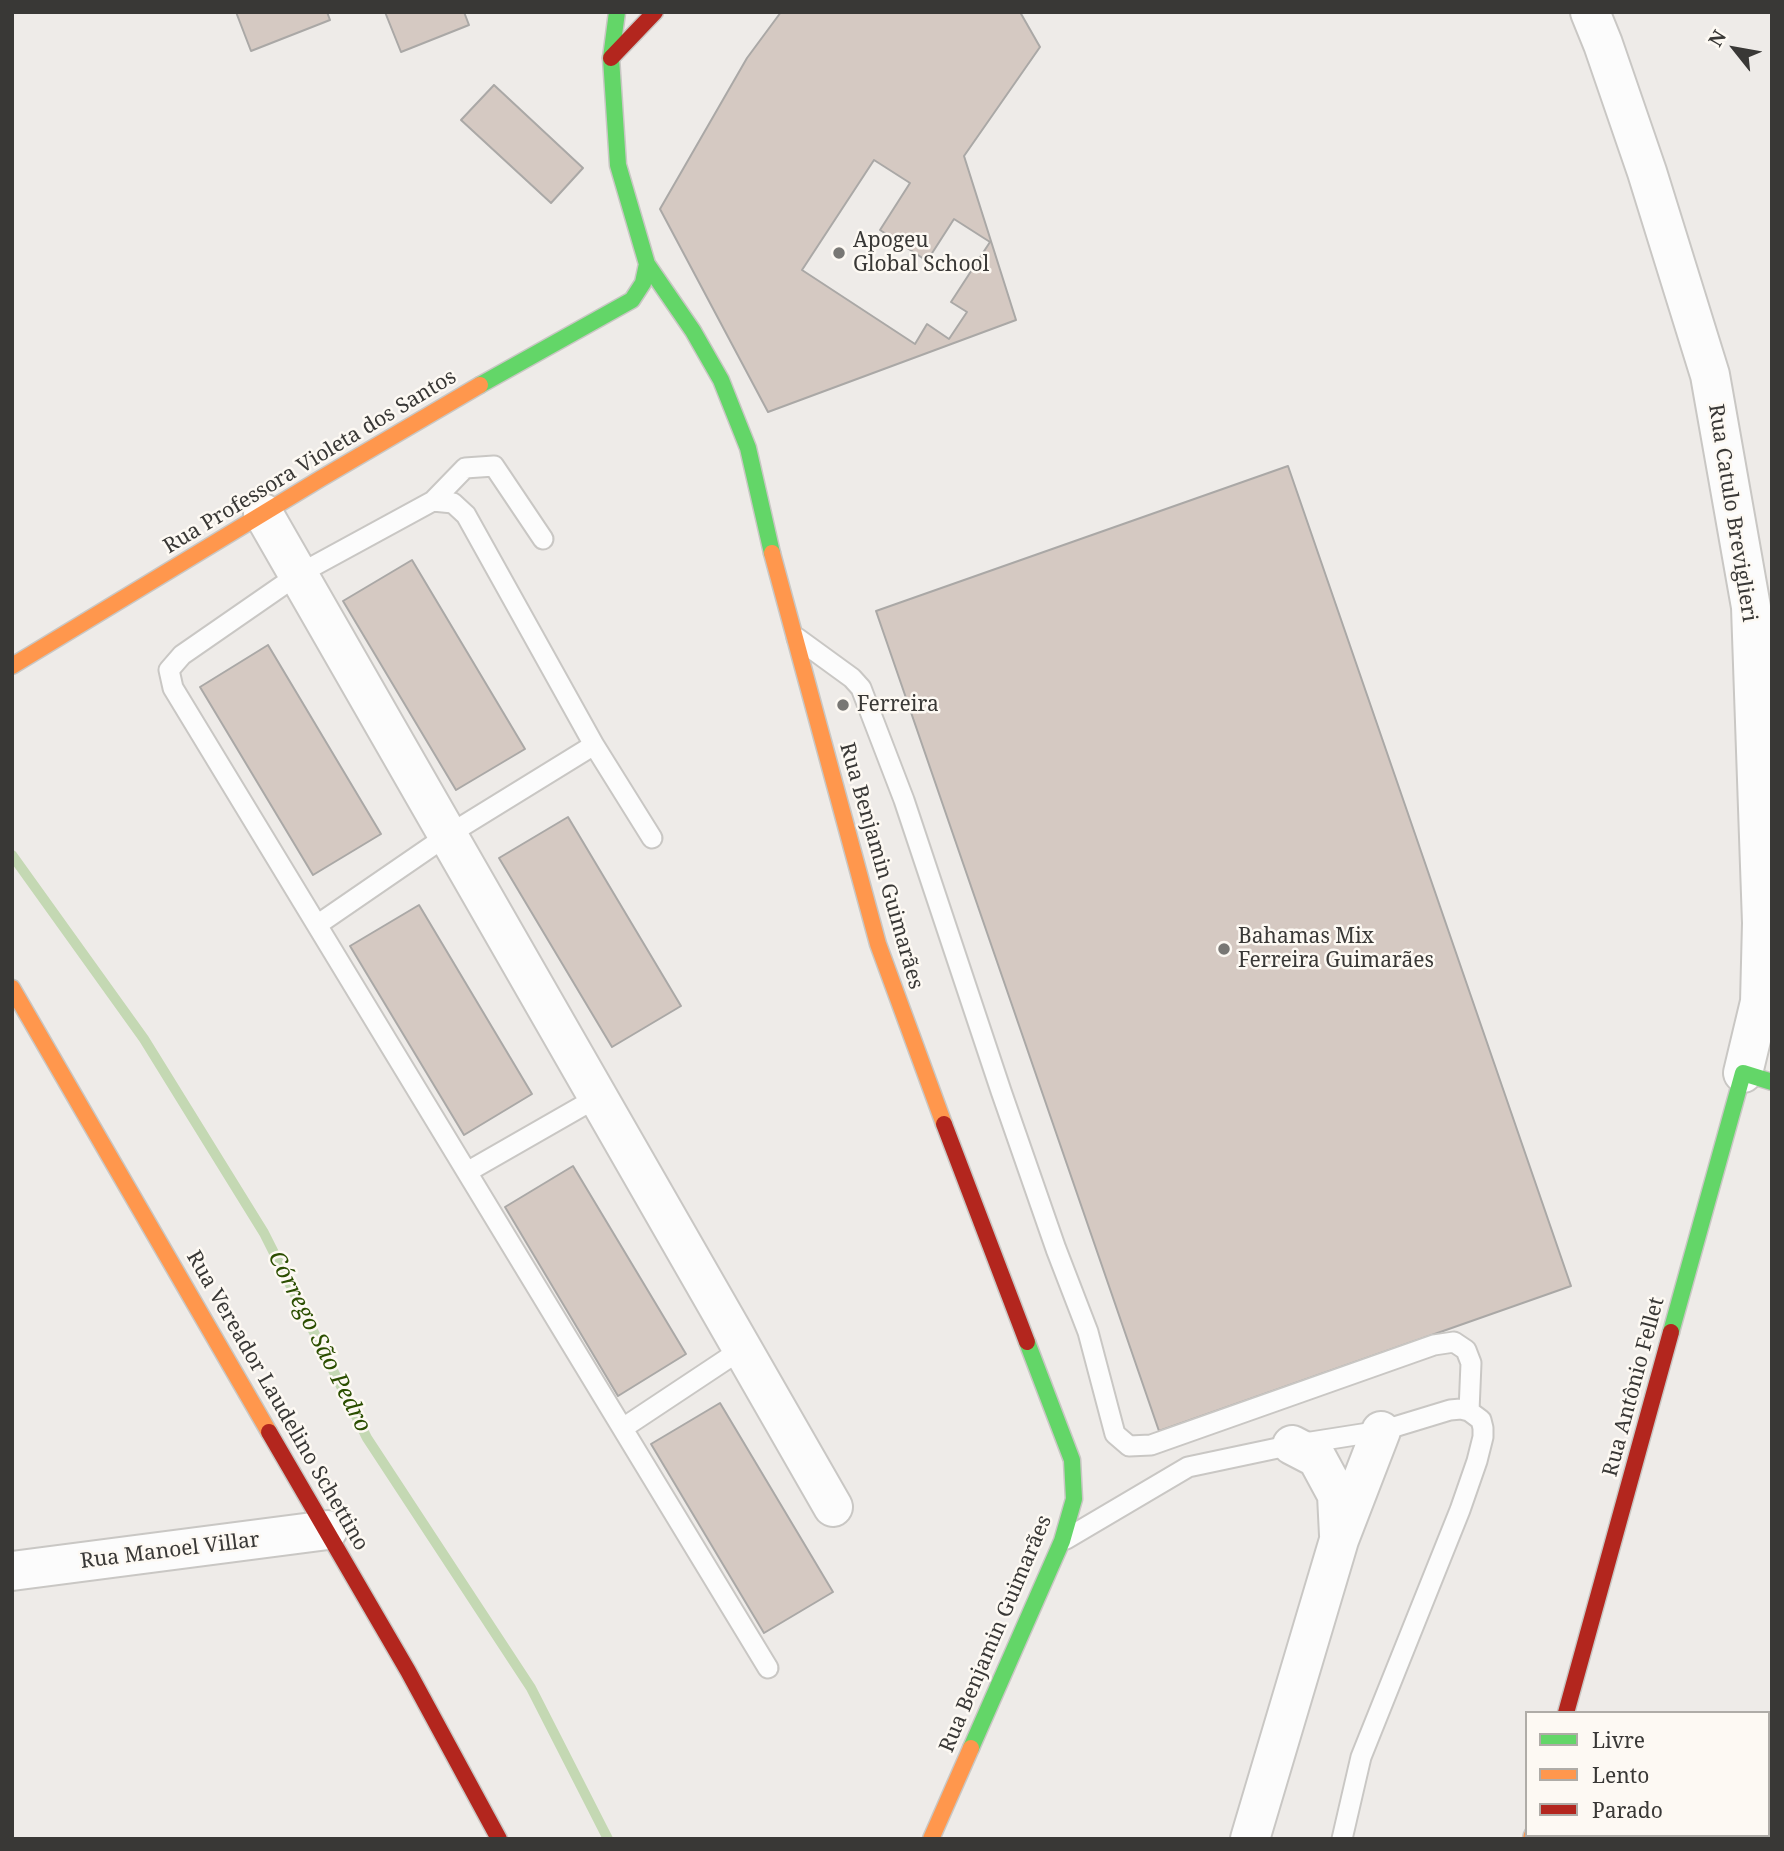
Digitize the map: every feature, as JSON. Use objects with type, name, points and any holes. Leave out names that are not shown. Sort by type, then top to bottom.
[{"type":"street","name":"Rua Benjamin Guimarães","points":[[617,12],[611,58],[618,165],[647,264],[686,321],[721,380],[748,448],[793,635],[878,944],[1072,1460],[1074,1499],[1062,1541],[931,1839]]},
{"type":"street","points":[[611,58],[656,12]]},
{"type":"street","name":"Rua Catulo Breviglieri","points":[[1590,12],[1647,172],[1710,375],[1751,607],[1762,923],[1757,1078]]},
{"type":"street","points":[[647,264],[643,283],[632,300],[653,303],[686,321]]},
{"type":"street","name":"Rua Professora Violeta dos Santos","points":[[12,666],[488,380],[632,300]]},
{"type":"street","points":[[263,513],[833,1507]]},
{"type":"street","name":"Rua Vereador Laudelino Schettino","points":[[12,988],[328,1530],[408,1671],[497,1839]]},
{"type":"street","name":"Rua Antônio Fellet","points":[[1567,1711],[1757,1078]]},
{"type":"street","points":[[1250,1839],[1339,1540],[1381,1431]]},
{"type":"street","points":[[1292,1446],[1317,1458],[1337,1495],[1339,1540]]},
{"type":"street","name":"Rua Manoel Villar","points":[[24,1569],[328,1530]]},
{"type":"street","points":[[12,1538],[24,1569]]},
{"type":"lane","points":[[543,539],[494,466],[464,468],[433,501],[299,574],[182,655],[169,670],[173,688],[768,1668]]},
{"type":"lane","points":[[433,501],[453,503],[466,515],[594,745],[652,838]]},
{"type":"lane","points":[[793,635],[852,678],[861,688],[904,800],[1010,1117],[1088,1332],[1115,1434],[1129,1446],[1151,1445],[1434,1345],[1454,1342],[1466,1350],[1471,1363],[1469,1411]]},
{"type":"lane","points":[[317,925],[448,835],[594,745]]},
{"type":"lane","points":[[467,1172],[598,1097]]},
{"type":"lane","points":[[623,1428],[742,1349]]},
{"type":"lane","points":[[1062,1541],[1188,1467],[1381,1431],[1450,1410],[1469,1411],[1481,1420],[1483,1428],[1477,1461],[1362,1757],[1342,1839]]},
{"type":"building","points":[[236,12],[327,12],[330,20],[251,51]]},
{"type":"building","points":[[385,12],[464,12],[469,25],[401,52]]},
{"type":"building","name":"Apogeu Global School","points":[[781,12],[1020,12],[1040,47],[964,156],[1016,320],[768,412],[660,209],[747,58]]},
{"type":"building","points":[[494,85],[583,168],[551,203],[461,120]]},
{"type":"building","points":[[874,160],[910,183],[880,230],[927,261],[954,219],[990,242],[951,302],[967,312],[949,339],[927,324],[915,344],[802,270]]},
{"type":"building","name":"Bahamas Mix Ferreira Guimarães","points":[[1288,466],[1571,1286],[1159,1431],[876,611]]},
{"type":"building","points":[[412,560],[525,749],[456,790],[343,601]]},
{"type":"building","points":[[268,645],[381,834],[313,875],[200,687]]},
{"type":"building","points":[[568,817],[681,1006],[612,1047],[499,858]]},
{"type":"building","points":[[419,905],[532,1094],[464,1135],[350,946]]},
{"type":"building","points":[[573,1166],[686,1354],[618,1396],[505,1207]]},
{"type":"building","points":[[720,1403],[833,1592],[764,1633],[651,1444]]},
{"type":"waterway","name":"Córrego São Pedro","points":[[12,855],[144,1039],[264,1233],[367,1438],[531,1688],[608,1839]]},
{"type":"traffic: fast","points":[[617,12],[611,58],[618,165],[647,264],[693,331],[721,380],[748,448],[772,553]]},
{"type":"traffic: fast","points":[[480,385],[632,300],[643,283],[647,264]]},
{"type":"traffic: fast","points":[[1671,1332],[1743,1073],[1772,1082]]},
{"type":"traffic: fast","points":[[971,1748],[1062,1541],[1074,1499],[1072,1460],[1027,1342]]},
{"type":"traffic: slow","points":[[12,666],[480,385]]},
{"type":"traffic: slow","points":[[772,553],[878,944],[944,1124]]},
{"type":"traffic: slow","points":[[12,988],[269,1432]]},
{"type":"traffic: slow","points":[[931,1839],[971,1748]]},
{"type":"traffic: jam","points":[[611,58],[655,12]]},
{"type":"traffic: jam","points":[[944,1124],[1027,1342]]},
{"type":"traffic: jam","points":[[1567,1711],[1671,1332]]},
{"type":"traffic: jam","points":[[269,1432],[408,1671],[499,1839]]},
{"type":"place","name":"Apogeu Global School","points":[[839,253]]},
{"type":"place","name":"Ferreira","points":[[843,705]]},
{"type":"place","name":"Bahamas Mix Ferreira Guimarães","points":[[1224,949]]}]
